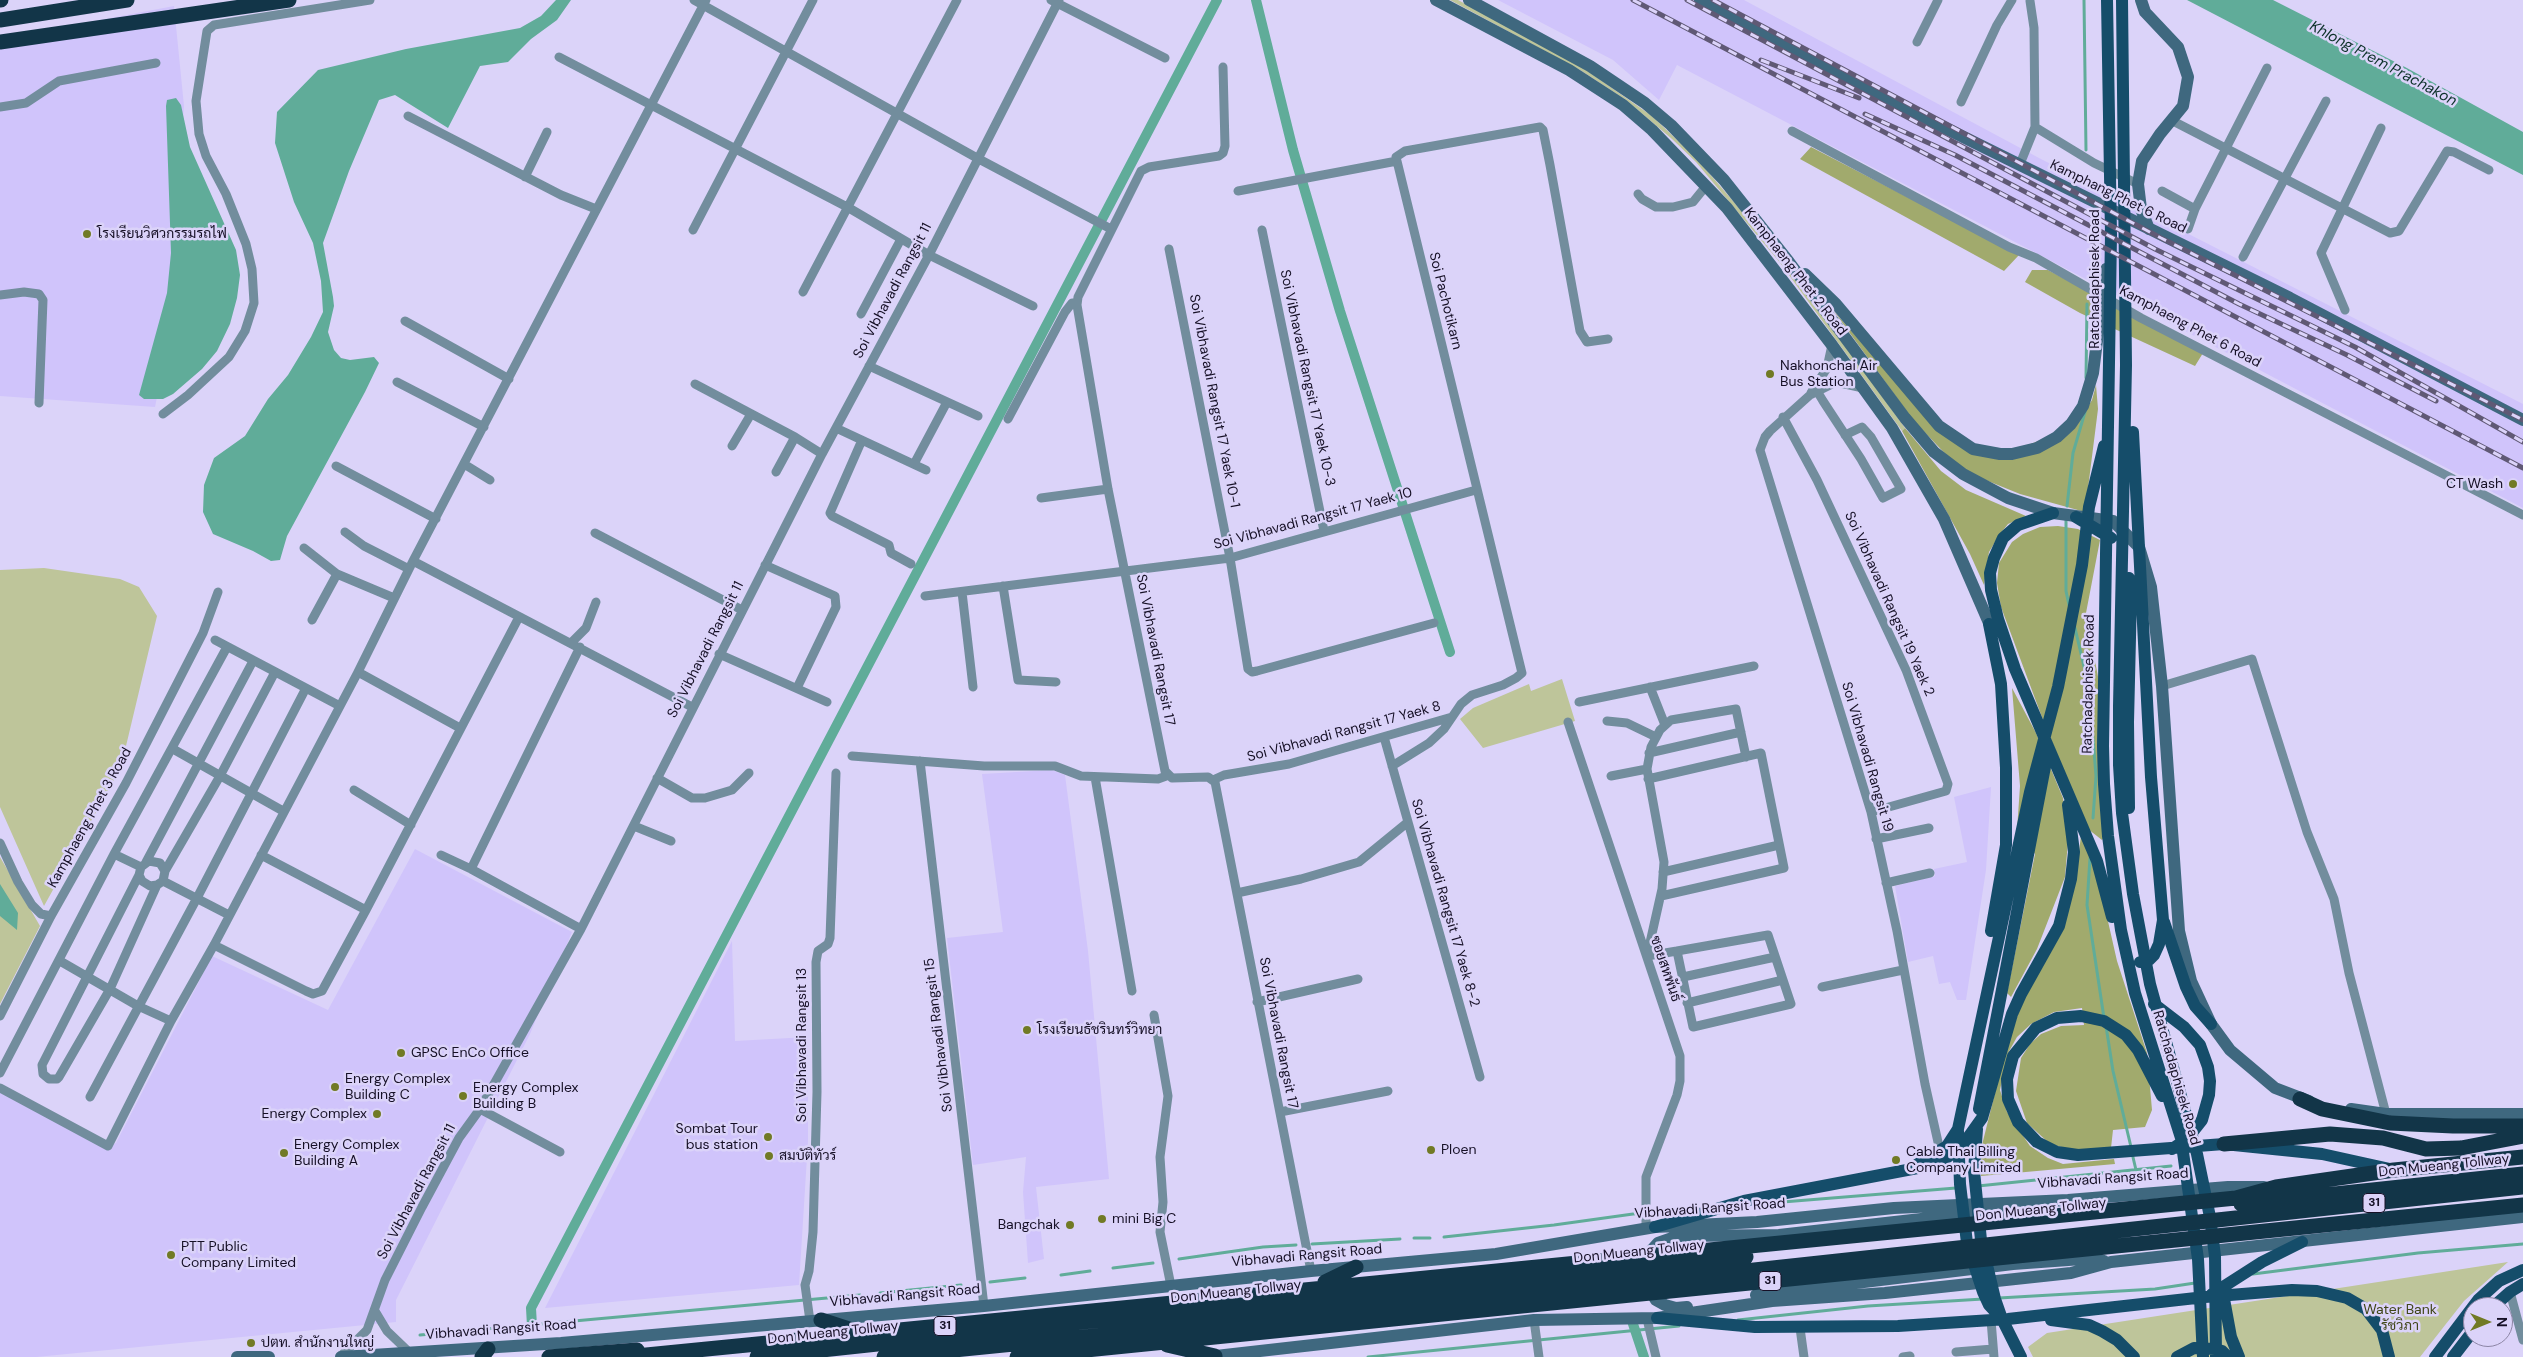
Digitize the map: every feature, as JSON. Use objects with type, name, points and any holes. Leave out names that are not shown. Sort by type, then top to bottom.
[{"type":"highway","points":[[0,20],[127,0]]},
{"type":"highway","points":[[0,42],[289,0]]},
{"type":"highway","points":[[2300,1099],[2322,1109],[2390,1123],[2453,1126],[2523,1126]]},
{"type":"highway","points":[[2224,1144],[2330,1134],[2383,1138],[2426,1149],[2461,1148],[2523,1136]]},
{"type":"highway","name":"Vibhavadi Rangsit Road","points":[[626,1357],[1315,1287],[1877,1235],[2236,1198],[2276,1187],[2394,1170],[2523,1157]]},
{"type":"highway","name":"Don Mueang Tollway","points":[[757,1357],[1082,1322],[1863,1245],[2523,1174]]},
{"type":"highway","name":"Don Mueang Tollway","points":[[884,1357],[1745,1271],[2523,1187]]},
{"type":"highway","name":"31","points":[[1017,1357],[2523,1205]]},
{"type":"highway","points":[[1315,1287],[1356,1267]]},
{"type":"highway","points":[[1063,1357],[1317,1326],[1440,1300]]},
{"type":"highway","points":[[816,1320],[863,1334]]},
{"type":"highway","points":[[549,1357],[873,1328],[996,1321],[1082,1322]]},
{"type":"highway","points":[[1153,1342],[1210,1356]]},
{"type":"main road","name":"Kamphaeng Phet 2 Road","points":[[1436,0],[1569,70],[1601,90],[1652,130],[1727,208],[1864,388],[1910,457],[1960,552],[1989,624],[2015,669]]},
{"type":"main road","name":"Kamphaeng Phet 2 Road","points":[[1469,0],[1590,66],[1645,103],[1671,126],[1724,180],[1789,262],[1905,418],[1934,452],[1963,474],[1984,487],[2008,498],[2053,513],[2113,520],[2139,547],[2151,587],[2162,686],[2179,931],[2191,981],[2211,1024]]},
{"type":"main road","name":"Kamphang Phet 6 Road","points":[[1700,0],[2020,164],[2290,298],[2523,420]]},
{"type":"main road","name":"Ratchadaphisek Road","points":[[2107,0],[2111,234],[2110,423],[2103,746],[2108,836],[2121,930],[2135,993],[2177,1125],[2198,1258],[2203,1357]]},
{"type":"main road","name":"Ratchadaphisek Road","points":[[2122,0],[2126,364],[2119,765],[2122,813],[2150,984],[2197,1154],[2210,1217],[2215,1256],[2216,1357]]},
{"type":"main road","points":[[2141,0],[2145,12],[2178,48],[2187,71],[2186,95],[2183,106],[2142,160],[2138,184],[2141,209],[2149,229]]},
{"type":"main road","points":[[1789,262],[1806,274],[1836,304],[1939,426],[1973,448],[2000,454],[2012,454],[2037,448],[2057,437],[2072,424],[2083,406],[2091,385],[2111,234]]},
{"type":"main road","points":[[2126,364],[2137,488],[2151,777],[2163,920],[2186,987],[2195,1006],[2230,1050],[2250,1068],[2275,1088],[2300,1099],[2386,1114],[2523,1114]]},
{"type":"main road","points":[[1908,1170],[1940,1151],[1952,1139],[1958,1129],[1972,1072],[2030,792],[2058,687],[2082,565],[2089,507],[2110,423]]},
{"type":"main road","points":[[2053,513],[2014,528],[2003,538],[1990,573],[1991,590],[1998,619],[2015,669],[2097,861],[2121,959],[2130,981],[2145,997],[2192,1034],[2204,1054],[2208,1067],[2210,1095],[2202,1120],[2187,1139],[2172,1149]]},
{"type":"main road","points":[[2076,517],[2112,539],[2128,567],[2131,595],[2128,722],[2129,863]]},
{"type":"main road","points":[[1989,624],[2001,684],[2006,768],[2006,845],[1958,1109],[1960,1184],[1967,1243],[1983,1292],[2021,1357]]},
{"type":"main road","points":[[2000,1319],[1981,1240],[1976,1205],[1975,1146],[1981,1096],[2017,919],[2055,714],[2058,687]]},
{"type":"main road","points":[[1648,1220],[1928,1166],[1954,1153],[1970,1137],[1982,1118],[2012,1014],[2037,961],[2059,926],[2071,879],[2074,852],[2066,790]]},
{"type":"main road","points":[[2114,926],[2131,956],[2141,962],[2149,960],[2159,944],[2163,920]]},
{"type":"main road","points":[[2177,1125],[2138,1050],[2126,1036],[2104,1021],[2081,1016],[2048,1021],[2036,1028],[2013,1056],[2006,1088],[2008,1099],[2018,1122],[2037,1142],[2051,1150],[2067,1154],[2096,1154],[2224,1144],[2322,1154],[2394,1170]]},
{"type":"main road","name":"Vibhavadi Rangsit Road","points":[[340,1357],[410,1352],[485,1353],[816,1320],[984,1306],[1311,1271],[1496,1254],[1648,1220],[1757,1222],[1894,1208],[2068,1200],[2228,1187],[2276,1187]]},
{"type":"main road","points":[[2068,1200],[2006,1211],[1779,1235],[1678,1236],[1658,1243],[1650,1252],[1644,1263],[1644,1278],[1656,1300],[1676,1308],[1707,1305],[1779,1291],[1897,1277],[2062,1260],[2082,1259],[2111,1262]]},
{"type":"main road","name":"31","points":[[1210,1356],[1534,1320],[1652,1319],[1772,1301],[1885,1293],[2071,1273],[2111,1262],[2523,1217]]},
{"type":"main road","points":[[2204,1297],[2234,1282],[2247,1271],[2302,1242]]},
{"type":"main road","points":[[2215,1256],[2231,1337],[2239,1357]]},
{"type":"main road","points":[[2435,1357],[2484,1294],[2499,1281],[2523,1270]]},
{"type":"main road","points":[[2504,1297],[2523,1284]]},
{"type":"main road","points":[[1652,1319],[1697,1324],[1800,1328],[1898,1326],[2000,1319],[2204,1297],[2292,1290],[2317,1292],[2347,1298],[2366,1309],[2382,1330],[2386,1339],[2389,1357]]},
{"type":"main road","points":[[2000,1319],[2064,1320],[2089,1325],[2117,1340],[2134,1357]]},
{"type":"main road","points":[[2453,1357],[2463,1344]]},
{"type":"main road","points":[[2177,1357],[2194,1348],[2215,1349],[2222,1351],[2228,1357]]},
{"type":"main road","points":[[237,1357],[269,1357]]},
{"type":"street","points":[[163,414],[195,389],[229,357],[245,331],[254,303],[252,269],[246,244],[226,194],[206,156],[199,134],[196,101],[207,31],[214,25],[370,0]]},
{"type":"street","points":[[694,0],[704,2],[896,114],[1112,229]]},
{"type":"street","points":[[693,230],[733,149],[813,0]]},
{"type":"street","points":[[803,292],[849,208],[896,114],[957,0]]},
{"type":"street","points":[[1917,42],[1938,0]]},
{"type":"street","points":[[1961,102],[1997,24],[2012,0]]},
{"type":"street","points":[[2018,0],[2023,3],[2031,0],[2034,28],[2035,127],[2020,164]]},
{"type":"street","points":[[1056,1],[1165,58]]},
{"type":"street","name":"Soi Vibhavadi Rangsit 11","points":[[340,1357],[363,1337],[375,1311],[385,1280],[422,1207],[459,1138],[480,1109],[581,929],[764,565],[929,255],[1056,1]]},
{"type":"street","points":[[0,1088],[108,1146],[171,1021],[214,944],[338,704],[358,672],[411,565],[704,2]]},
{"type":"street","points":[[559,57],[849,208],[929,255],[1033,306]]},
{"type":"street","points":[[0,107],[26,103],[60,81],[156,63]]},
{"type":"street","points":[[1008,419],[1065,312],[1072,304],[1077,304],[1078,297],[1141,171],[1219,156],[1223,153],[1225,146],[1223,67]]},
{"type":"street","points":[[2188,229],[2195,210],[2267,68]]},
{"type":"street","points":[[2243,257],[2326,101]]},
{"type":"street","points":[[408,116],[524,177],[596,209]]},
{"type":"street","points":[[2171,120],[2341,210],[2390,233],[2399,231],[2447,151],[2454,152],[2489,170]]},
{"type":"street","points":[[1238,191],[1397,161],[1396,157],[1404,151],[1540,127],[1543,130],[1550,165],[1580,331],[1586,342],[1608,339]]},
{"type":"street","points":[[2035,127],[2094,163],[2138,184]]},
{"type":"street","points":[[2345,310],[2320,253],[2381,128]]},
{"type":"street","points":[[524,177],[547,132]]},
{"type":"street","name":"Kamphaeng Phet 6 Road","points":[[1792,132],[2009,247],[2036,258],[2141,318],[2523,515]]},
{"type":"street","name":"Soi Pachotikarn","points":[[1392,766],[1429,743],[1444,729],[1461,704],[1472,695],[1503,685],[1522,673],[1397,161]]},
{"type":"street","points":[[1638,194],[1642,199],[1656,207],[1673,207],[1693,202],[1706,186]]},
{"type":"street","points":[[2162,191],[2195,210]]},
{"type":"street","name":"Soi Vibhavadi Rangsit 17 Yaek 10-3","points":[[1262,230],[1324,531]]},
{"type":"street","points":[[861,314],[901,239]]},
{"type":"street","name":"Soi Vibhavadi Rangsit 17 Yaek 10-1","points":[[1169,249],[1230,558],[1246,666],[1252,672],[1434,623]]},
{"type":"street","points":[[0,295],[24,292],[39,294],[43,300],[39,404]]},
{"type":"street","name":"Soi Vibhavadi Rangsit 17","points":[[1077,304],[1108,489],[1163,761],[1169,775]]},
{"type":"street","points":[[404,321],[508,379]]},
{"type":"street","name":"Soi Vibhavadi Rangsit 19","points":[[1813,393],[1827,368],[1832,345]]},
{"type":"street","points":[[869,366],[978,416]]},
{"type":"street","points":[[397,382],[484,427]]},
{"type":"street","name":"Soi Vibhavadi Rangsit 19","points":[[1864,388],[1836,382],[1813,393],[1783,417],[1765,437],[1760,450],[1871,812],[1940,1151]]},
{"type":"street","points":[[695,384],[795,436],[822,454]]},
{"type":"street","points":[[1813,393],[1845,435],[1882,498],[1901,489],[1871,437],[1862,427],[1845,435]]},
{"type":"street","points":[[914,464],[947,402]]},
{"type":"street","points":[[732,446],[751,414]]},
{"type":"street","name":"Soi Vibhavadi Rangsit 19 Yaek 2","points":[[1783,417],[1817,480],[1906,670],[1948,784],[1946,791],[1871,812]]},
{"type":"street","points":[[836,428],[926,470]]},
{"type":"street","points":[[776,472],[795,436]]},
{"type":"street","points":[[862,440],[830,513],[889,545],[891,552],[911,564]]},
{"type":"street","points":[[464,464],[490,480]]},
{"type":"street","points":[[336,466],[436,519]]},
{"type":"street","points":[[1041,498],[1108,489]]},
{"type":"street","name":"Soi Vibhavadi Rangsit 17 Yaek 10","points":[[924,596],[1230,558],[1476,490]]},
{"type":"street","points":[[345,532],[364,546],[411,565],[519,617],[580,647],[692,707]]},
{"type":"street","points":[[595,533],[742,610]]},
{"type":"street","points":[[304,548],[337,574],[394,598]]},
{"type":"street","points":[[764,565],[835,596],[836,607],[797,688]]},
{"type":"street","points":[[312,620],[337,574]]},
{"type":"street","points":[[1003,586],[1018,680],[1056,682]]},
{"type":"street","name":"Kamphaeng Phet 3 Road","points":[[0,1016],[51,916],[126,783],[203,633],[218,592]]},
{"type":"street","points":[[962,592],[973,687]]},
{"type":"street","points":[[571,643],[586,628],[596,602]]},
{"type":"street","points":[[214,944],[306,991],[319,993],[322,991],[519,617]]},
{"type":"street","points":[[215,640],[338,704]]},
{"type":"street","points":[[0,1073],[60,961],[114,854],[227,647]]},
{"type":"street","points":[[471,869],[580,647]]},
{"type":"street","points":[[719,654],[827,702]]},
{"type":"street","points":[[2162,686],[2252,660],[2307,832],[2334,899],[2349,973],[2386,1114]]},
{"type":"street","points":[[253,661],[142,868],[88,978],[42,1065],[43,1074],[49,1079],[57,1079],[59,1077],[110,989],[165,870],[220,776],[276,672]]},
{"type":"street","points":[[1579,702],[1754,666]]},
{"type":"street","points":[[358,672],[460,728]]},
{"type":"street","points":[[1650,687],[1665,725]]},
{"type":"street","points":[[90,1097],[197,898],[306,688]]},
{"type":"street","points":[[1677,951],[1693,1027],[1791,1004],[1768,935],[1646,956],[1661,896],[1663,872],[1662,848],[1647,769],[1649,753],[1656,737],[1671,720],[1736,708],[1746,756]]},
{"type":"street","name":"Soi Vibhavadi Rangsit 17 Yaek 8","points":[[1214,780],[1224,775],[1289,764],[1452,717]]},
{"type":"street","points":[[1606,721],[1627,723],[1656,737]]},
{"type":"street","name":"ซอยสหพันธ์","points":[[1568,722],[1680,1056],[1681,1070],[1677,1095],[1646,1177],[1648,1220]]},
{"type":"street","points":[[1649,753],[1741,732]]},
{"type":"street","name":"Soi Vibhavadi Rangsit 17 Yaek 8-2","points":[[1384,737],[1480,1077]]},
{"type":"street","points":[[173,749],[283,811]]},
{"type":"street","points":[[1648,779],[1761,753],[1784,868],[1661,896]]},
{"type":"street","points":[[852,756],[984,766],[1055,766],[1081,776],[1095,777],[1158,779],[1169,775],[1172,778],[1208,777],[1214,780]]},
{"type":"street","name":"Soi Vibhavadi Rangsit 15","points":[[920,761],[984,1306]]},
{"type":"street","points":[[1611,776],[1647,769]]},
{"type":"street","name":"Soi Vibhavadi Rangsit 13","points":[[816,1320],[807,1308],[805,1285],[809,1271],[813,1232],[817,1092],[816,962],[818,951],[828,944],[830,938],[836,772]]},
{"type":"street","points":[[658,778],[692,798],[705,798],[732,790],[749,773]]},
{"type":"street","points":[[1095,777],[1132,991]]},
{"type":"street","name":"Soi Vibhavadi Rangsit 17","points":[[1214,780],[1311,1271]]},
{"type":"street","points":[[354,790],[411,824]]},
{"type":"street","points":[[1237,893],[1301,879],[1359,862],[1408,822]]},
{"type":"street","points":[[634,826],[671,842]]},
{"type":"street","points":[[1876,839],[1929,828]]},
{"type":"street","points":[[0,843],[18,882],[32,906],[41,914],[51,916]]},
{"type":"street","points":[[1663,872],[1779,844]]},
{"type":"street","points":[[114,854],[142,868]]},
{"type":"street","points":[[261,854],[366,910]]},
{"type":"street","points":[[441,855],[471,869],[581,929]]},
{"type":"street","points":[[142,868],[158,861],[165,870]]},
{"type":"street","points":[[142,868],[144,884],[160,883],[197,898],[229,915]]},
{"type":"street","points":[[1886,883],[1930,873]]},
{"type":"street","points":[[1682,978],[1775,957]]},
{"type":"street","points":[[60,961],[138,1006],[171,1021]]},
{"type":"street","points":[[1822,987],[1903,970]]},
{"type":"street","points":[[1257,1002],[1358,979]]},
{"type":"street","points":[[1687,1002],[1782,980]]},
{"type":"street","points":[[1154,1015],[1168,1096],[1160,1157],[1162,1202],[1160,1232],[1166,1272],[1171,1286]]},
{"type":"street","points":[[1280,1112],[1388,1091]]},
{"type":"street","points":[[480,1109],[560,1152]]},
{"type":"street","points":[[2510,1292],[2523,1340]]},
{"type":"street","points":[[375,1311],[387,1331],[410,1352]]},
{"type":"street","points":[[1652,1319],[1656,1357]]},
{"type":"street","points":[[1956,1352],[1994,1353],[2000,1319]]},
{"type":"street","points":[[1534,1320],[1539,1357]]},
{"type":"street","points":[[1800,1328],[1804,1357]]},
{"type":"shaded area","points":[[1498,0],[1744,0],[2039,158],[2523,404],[2523,508],[1677,65],[1659,100],[1613,60]]},
{"type":"shaded area","name":"โรงเรียนวิศวกรรมรถไฟ","points":[[174,6],[184,106],[164,362],[155,407],[0,396],[0,39]]},
{"type":"shaded area","points":[[1811,147],[2019,255],[2004,271],[1800,159]]},
{"type":"shaded area","points":[[2032,270],[2048,270],[2203,353],[2195,366],[2080,313],[2025,282]]},
{"type":"shaded area","points":[[1833,310],[1923,413],[1992,458],[2074,428],[2092,400],[2096,385],[2098,409],[2085,512],[2020,494],[1983,479],[1955,464],[1913,420]]},
{"type":"shaded area","points":[[1905,428],[1941,471],[1966,490],[2026,516],[2008,524],[1989,552],[1984,585],[1970,554],[1902,431]]},
{"type":"shaded area","points":[[2058,526],[2078,529],[2100,540],[2086,613],[2099,682],[2105,835],[2102,840],[2088,829],[2043,720],[2001,607],[1997,583],[1999,563],[2012,542],[2023,534],[2040,527]]},
{"type":"shaded area","points":[[2012,688],[2036,733],[2063,798],[2068,841],[2065,877],[2037,949],[2011,997],[2007,993],[2035,854],[2017,830],[2020,786]]},
{"type":"shaded area","name":"โรงเรียนธัชรินทร์วิทยา","points":[[1052,770],[1065,775],[1088,951],[1109,1179],[1036,1187],[1044,1259],[1028,1263],[1023,1192],[1026,1157],[973,1165],[947,938],[1003,932],[982,774]]},
{"type":"shaded area","points":[[1991,787],[1986,870],[1966,1000],[1957,1000],[1950,982],[1939,984],[1933,956],[1908,962],[1895,886],[1935,876],[1934,869],[1967,862],[1954,797]]},
{"type":"shaded area","points":[[2081,836],[2097,873],[2117,961],[2147,1053],[2152,1110],[2145,1127],[2113,1130],[2111,1148],[2077,1151],[2050,1144],[2027,1123],[2016,1091],[2021,1058],[2030,1044],[2041,1034],[2061,1026],[2084,1025],[2082,1008],[2054,1012],[2031,1024],[2017,1037],[2008,1053],[2000,1090],[2007,1112],[2030,1146],[2048,1158],[2063,1164],[2114,1159],[2115,1164],[1981,1176],[1981,1149],[2005,1053],[2025,993],[2075,882]]},
{"type":"shaded area","points":[[415,849],[572,932],[530,1034],[396,1300],[396,1322],[36,1357],[0,1357],[0,1084],[105,1148],[116,1143],[212,956],[328,1010]]},
{"type":"shaded area","points":[[732,941],[735,1041],[808,1037],[808,1141],[799,1285],[545,1308]]},
{"type":"green space","points":[[1450,0],[1458,0],[1579,65],[1652,116],[1696,158],[1800,283],[1905,428],[1902,431],[1781,264],[1696,162],[1672,139],[1626,100],[1580,70]]},
{"type":"green space","points":[[44,568],[120,579],[139,587],[157,616],[121,767],[44,906],[0,807],[0,570]]},
{"type":"green space","points":[[1562,679],[1575,721],[1483,748],[1460,719],[1473,708],[1529,684],[1531,691]]},
{"type":"green space","points":[[0,857],[40,926],[0,1004]]},
{"type":"green space","name":"Water Bank รัชวิภา","points":[[2508,1262],[2469,1297],[2463,1297],[2463,1302],[2420,1357],[2033,1357],[2028,1347],[2047,1333]]},
{"type":"water","points":[[556,0],[571,0],[557,20],[531,39],[508,62],[480,66],[448,128],[395,95],[379,100],[349,171],[323,243],[334,306],[328,332],[334,350],[341,358],[350,360],[374,357],[379,363],[287,536],[280,560],[271,561],[213,534],[203,512],[204,485],[214,458],[245,436],[268,399],[288,375],[311,337],[323,312],[321,281],[313,243],[294,202],[275,143],[277,112],[318,70],[406,49],[520,28],[541,16]]},
{"type":"water","name":"Khlong Prem Prachakon","points":[[2187,0],[2273,0],[2405,67],[2523,132],[2523,175]]},
{"type":"water","points":[[176,98],[181,105],[190,147],[236,250],[240,275],[237,298],[230,324],[217,351],[202,369],[173,394],[163,399],[144,399],[139,395],[167,293],[171,253],[166,106],[167,100]]},
{"type":"water","points":[[0,884],[18,913],[17,930],[0,916]]},
{"type":"waterway","points":[[532,1326],[531,1308],[1217,0]]},
{"type":"waterway","points":[[1256,0],[1293,150],[1340,311],[1450,652]]},
{"type":"waterway","points":[[2084,0],[2086,150]]},
{"type":"waterway","points":[[2086,378],[2087,304]]},
{"type":"waterway","points":[[2067,506],[2073,453],[2085,412]]},
{"type":"waterway","points":[[2066,519],[2066,591],[2069,605]]},
{"type":"waterway","points":[[2075,628],[2089,688],[2096,776],[2093,818]]},
{"type":"waterway","points":[[2090,858],[2087,905],[2104,1018]]},
{"type":"waterway","points":[[2106,1026],[2113,1071],[2131,1147]]},
{"type":"waterway","points":[[2132,1153],[2136,1170]]},
{"type":"waterway","points":[[1978,1186],[2171,1166]]},
{"type":"waterway","points":[[1758,1204],[1956,1188]]},
{"type":"waterway","points":[[1444,1237],[1633,1214],[1697,1209]]},
{"type":"waterway","points":[[1414,1238],[1430,1238]]},
{"type":"waterway","points":[[1312,1244],[1400,1239]]},
{"type":"waterway","points":[[2253,1274],[2418,1253],[2523,1244]]},
{"type":"waterway","points":[[1179,1259],[1263,1247],[1296,1245]]},
{"type":"waterway","points":[[1113,1268],[1153,1263]]},
{"type":"waterway","points":[[1061,1275],[1090,1271]]},
{"type":"waterway","points":[[990,1282],[1025,1278]]},
{"type":"waterway","points":[[1999,1298],[2155,1289],[2195,1283]]},
{"type":"waterway","points":[[880,1293],[961,1285]]},
{"type":"waterway","points":[[420,1335],[860,1295]]},
{"type":"waterway","points":[[1738,1320],[1868,1306],[1983,1299]]},
{"type":"waterway","points":[[1631,1318],[1644,1357]]},
{"type":"waterway","points":[[1368,1357],[1679,1326]]},
{"type":"railway","points":[[1633,0],[2523,468]]},
{"type":"railway","points":[[1687,0],[2155,249],[2355,347],[2523,442]]},
{"type":"railway","points":[[1713,0],[2161,238],[2523,420]]},
{"type":"railway","points":[[1761,60],[1859,98]]},
{"type":"railway","points":[[1865,114],[1955,155],[2239,304],[2347,355],[2436,401]]},
{"type":"place","name":"โรงเรียนวิศวกรรมรถไฟ","points":[[87,234]]},
{"type":"place","name":"Nakhonchai Air Bus Station","points":[[1770,374]]},
{"type":"place","name":"CT Wash","points":[[2513,484]]},
{"type":"place","name":"โรงเรียนธัชรินทร์วิทยา","points":[[1027,1030]]},
{"type":"place","name":"GPSC EnCo Office","points":[[401,1053]]},
{"type":"place","name":"Energy Complex Building C","points":[[335,1087]]},
{"type":"place","name":"Energy Complex Building B","points":[[463,1096]]},
{"type":"place","name":"Energy Complex","points":[[377,1114]]},
{"type":"place","name":"Sombat Tour bus station","points":[[768,1137]]},
{"type":"place","name":"Ploen","points":[[1431,1150]]},
{"type":"place","name":"Energy Complex Building A","points":[[284,1153]]},
{"type":"place","name":"สมบัติทัวร์","points":[[769,1156]]},
{"type":"place","name":"Cable Thai Billing Company Limited","points":[[1896,1160]]},
{"type":"place","name":"mini Big C","points":[[1102,1219]]},
{"type":"place","name":"Bangchak","points":[[1070,1225]]},
{"type":"place","name":"PTT Public Company Limited","points":[[171,1255]]},
{"type":"place","name":"ปตท. สำนักงานใหญ่","points":[[251,1343]]}]
